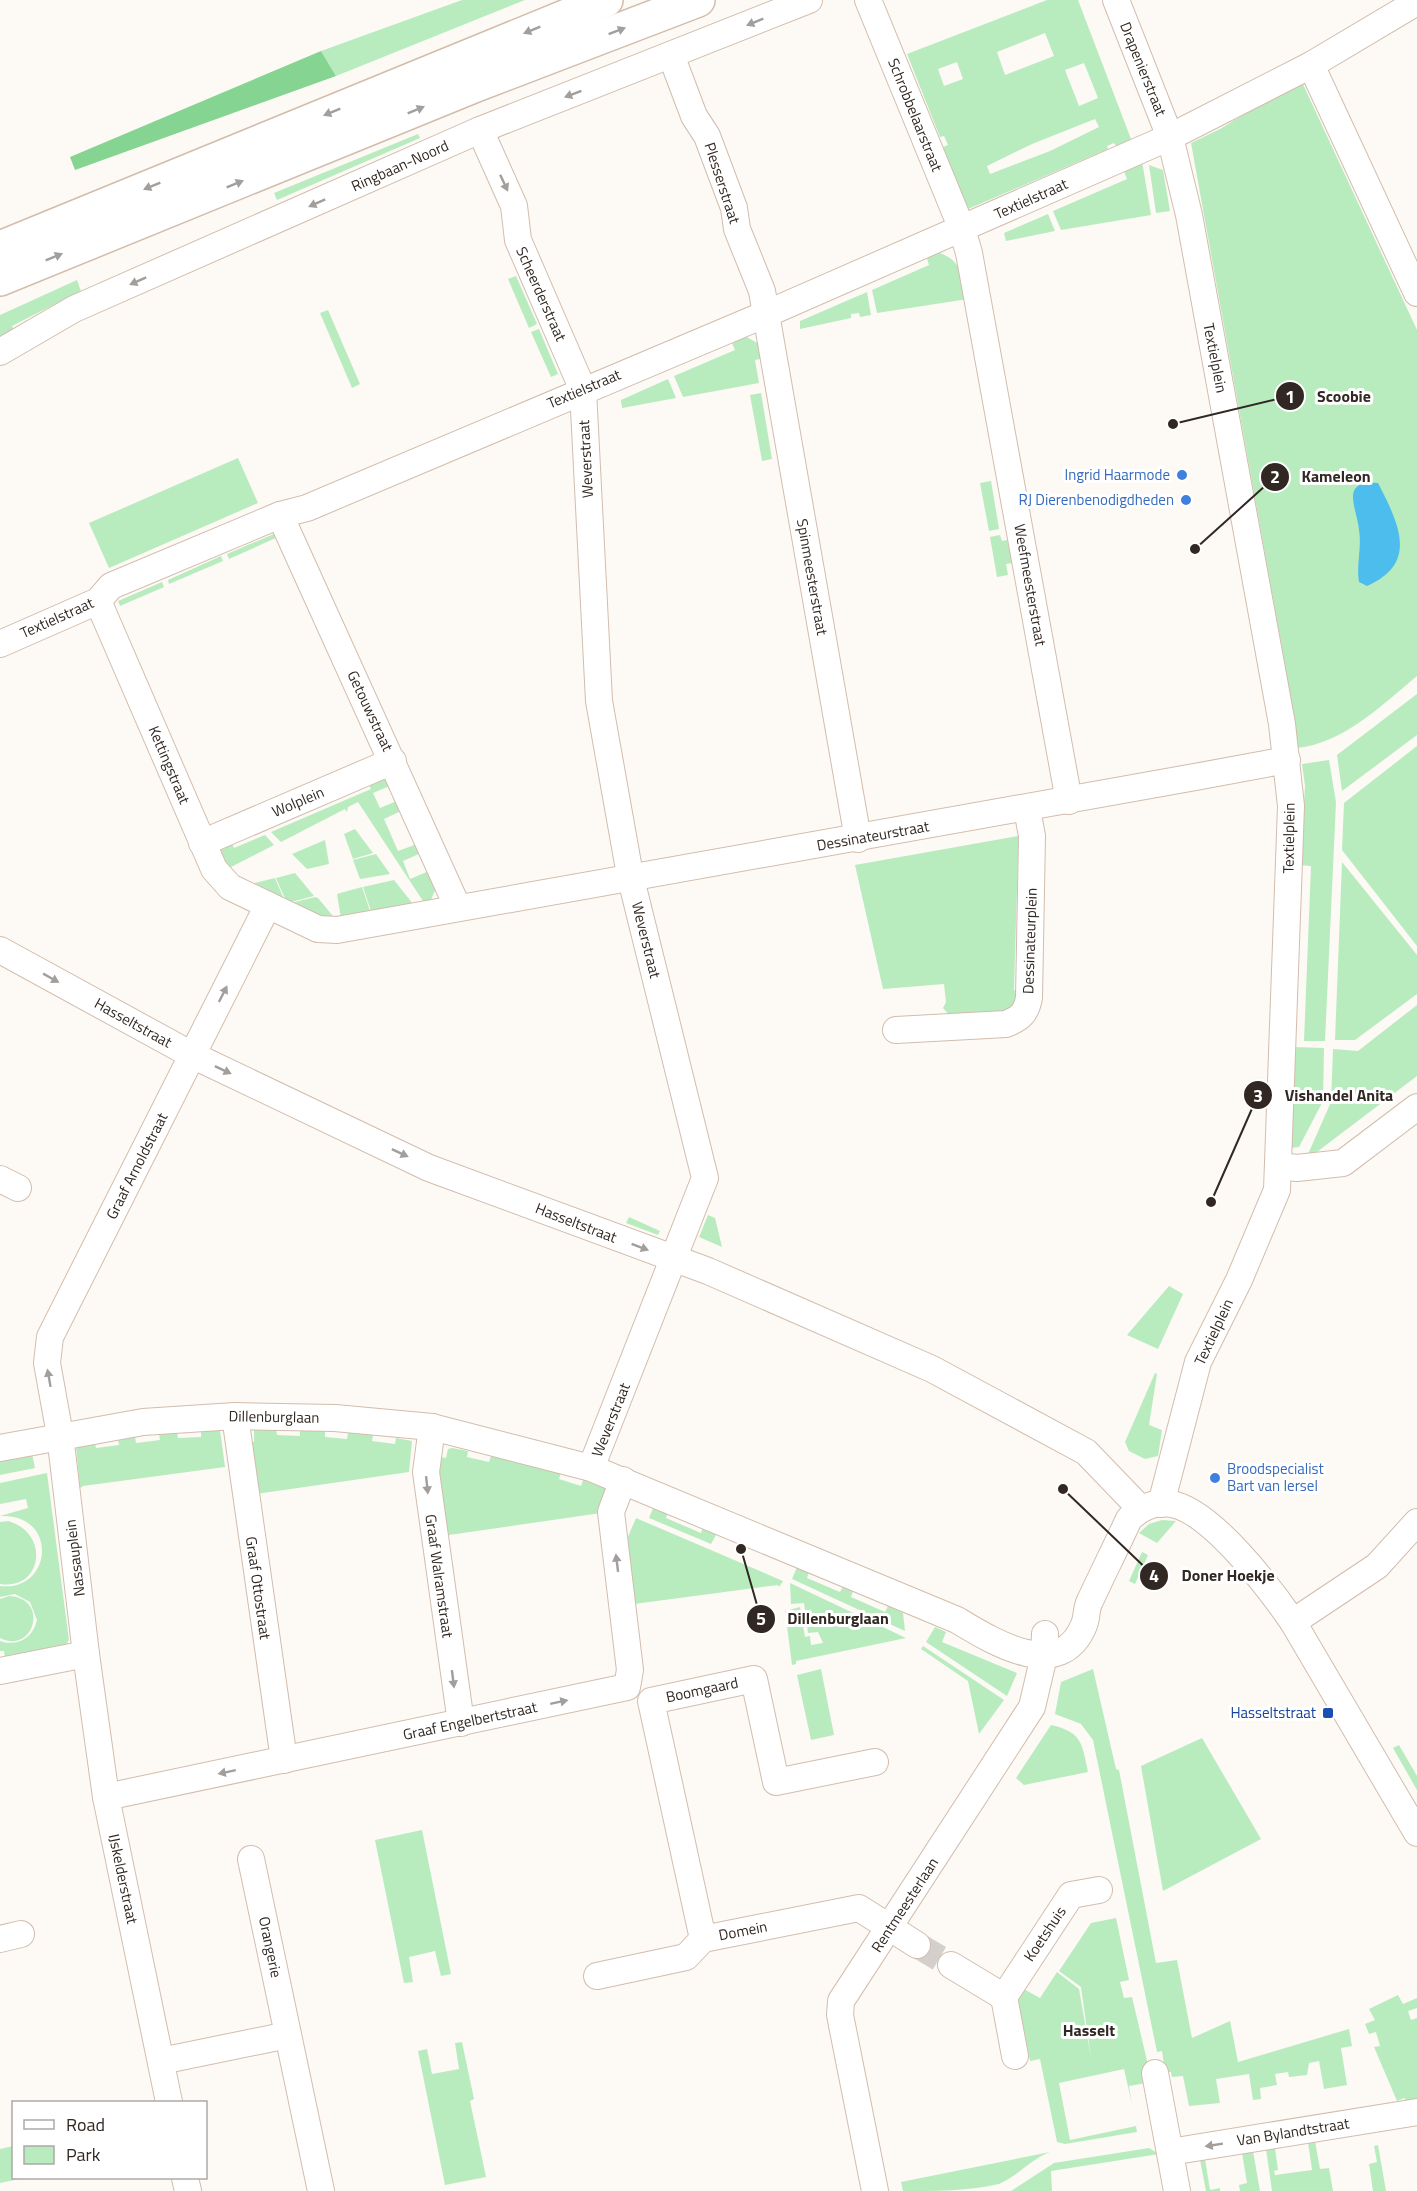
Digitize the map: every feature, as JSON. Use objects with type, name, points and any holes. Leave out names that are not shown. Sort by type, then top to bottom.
[{"type":"main road","points":[[0,248],[606,0]]},
{"type":"main road","points":[[0,279],[476,85],[698,0]]},
{"type":"street","name":"Ringbaan-Noord","points":[[0,352],[74,309],[480,130],[809,0]]},
{"type":"street","name":"Schrobbelaarstraat","points":[[868,0],[962,229]]},
{"type":"street","name":"Drapenierstraat","points":[[1116,0],[1170,137]]},
{"type":"street","points":[[1170,137],[1311,65],[1417,2]]},
{"type":"street","name":"Plesserstraat","points":[[671,55],[694,116],[707,136],[730,197],[737,228],[762,291],[766,314]]},
{"type":"street","points":[[1311,65],[1417,293]]},
{"type":"street","name":"Scheerderstraat","points":[[480,130],[514,206],[518,240],[583,390]]},
{"type":"street","name":"Textielstraat","points":[[0,644],[98,601],[111,586],[280,514],[307,508],[766,314],[1170,137]]},
{"type":"street","name":"Textielplein","points":[[1152,1505],[1198,1362],[1239,1280],[1277,1190],[1291,807],[1287,760],[1189,215],[1170,137]]},
{"type":"street","name":"Weefmeesterstraat","points":[[962,229],[978,302],[1069,801]]},
{"type":"street","name":"Spinmeesterstraat","points":[[766,314],[858,839]]},
{"type":"street","name":"Weverstraat","points":[[583,390],[599,701],[630,875],[705,1178],[591,1468]]},
{"type":"street","name":"Getouwstraat","points":[[280,514],[458,908]]},
{"type":"street","name":"Kettingstraat","points":[[98,601],[214,869],[230,887],[268,905]]},
{"type":"street","name":"Dessinateurstraat","points":[[458,908],[630,875],[858,839],[1287,760]]},
{"type":"street","name":"Wolplein","points":[[202,843],[393,761]]},
{"type":"street","name":"Dessinateurplein","points":[[896,1030],[1006,1024],[1020,1019],[1026,1011],[1029,998],[1032,836],[1027,808]]},
{"type":"street","points":[[268,905],[318,929],[338,930],[458,908]]},
{"type":"street","name":"Graaf Arnoldstraat","points":[[60,1436],[47,1363],[50,1337],[268,905]]},
{"type":"street","name":"Hasseltstraat","points":[[0,950],[192,1055],[429,1168],[674,1261],[708,1271],[932,1369],[1086,1452],[1152,1505]]},
{"type":"street","points":[[1278,1166],[1297,1168],[1344,1163],[1417,1107]]},
{"type":"street","name":"Dillenburglaan","points":[[60,1436],[143,1422],[235,1416],[334,1418],[432,1428],[591,1468],[957,1620],[991,1641],[1032,1655],[1044,1645]]},
{"type":"street","name":"Graaf Ottostraat","points":[[235,1416],[284,1760]]},
{"type":"street","name":"Graaf Walramstraat","points":[[432,1428],[426,1472],[456,1703],[461,1723]]},
{"type":"street","points":[[0,1448],[60,1436]]},
{"type":"street","name":"Nassauplein","points":[[60,1436],[86,1654]]},
{"type":"street","name":"Graaf Engelbertstraat","points":[[106,1797],[627,1687],[630,1670],[611,1512],[623,1480]]},
{"type":"street","points":[[1044,1645],[1059,1653],[1070,1645],[1085,1624],[1088,1606],[1129,1519],[1152,1505],[1172,1503],[1197,1515],[1257,1574],[1293,1622],[1417,1833]]},
{"type":"street","points":[[1293,1622],[1377,1566],[1417,1522]]},
{"type":"street","name":"Rentmeesterlaan","points":[[875,2191],[840,2015],[841,2001],[892,1928],[1032,1707],[1044,1645]]},
{"type":"street","points":[[0,1671],[86,1654]]},
{"type":"street","name":"IJskelderstraat","points":[[86,1654],[106,1797],[170,2101]]},
{"type":"street","name":"Boomgaard","points":[[703,1939],[651,1701],[754,1679],[776,1782],[875,1762]]},
{"type":"street","name":"Orangerie","points":[[251,1859],[321,2191]]},
{"type":"street","name":"Koetshuis","points":[[1004,1997],[1071,1895],[1099,1890]]},
{"type":"street","name":"Domein","points":[[597,1976],[686,1957],[703,1939],[860,1908],[892,1928]]},
{"type":"street","points":[[892,1928],[918,1945]]},
{"type":"street","points":[[951,1965],[1004,1997],[1015,2056]]},
{"type":"street","points":[[161,2061],[288,2035]]},
{"type":"street","points":[[1155,2073],[1177,2191]]},
{"type":"street","name":"Van Bylandtstraat","points":[[1170,2152],[1417,2112]]},
{"type":"green space","points":[[462,0],[525,0],[336,76],[321,51]]},
{"type":"green space","points":[[1047,0],[1078,0],[1131,139],[1116,146],[1114,143],[1107,146],[1108,149],[968,209],[943,147],[948,145],[944,136],[940,137],[907,54]],"holes":[[[1045,33],[1054,56],[1005,75],[997,52]],[[957,62],[963,79],[944,86],[938,69]],[[1084,63],[1098,98],[1079,106],[1065,70]],[[1095,119],[1099,127],[1050,151],[990,174],[987,166],[1032,144]]]},
{"type":"green space","points":[[321,51],[336,76],[75,170],[70,157]]},
{"type":"green space","points":[[1301,80],[1417,330],[1417,676],[1362,721],[1346,731],[1314,745],[1297,748],[1284,659],[1191,143],[1220,129]]},
{"type":"green space","points":[[418,134],[420,138],[277,200],[274,193]]},
{"type":"green space","points":[[1142,161],[1151,215],[1061,230],[1053,211],[1127,179],[1123,169]]},
{"type":"green space","points":[[1149,165],[1163,170],[1170,211],[1156,213]]},
{"type":"green space","points":[[1048,214],[1055,231],[1006,241],[1004,233]]},
{"type":"green space","points":[[940,253],[947,256],[957,266],[963,277],[968,299],[877,313],[872,290],[929,265],[926,255]]},
{"type":"green space","points":[[516,276],[537,324],[529,328],[508,279]]},
{"type":"green space","points":[[77,280],[83,297],[64,306],[61,301],[12,326],[15,332],[0,341],[0,315]]},
{"type":"green space","points":[[867,292],[871,315],[860,317],[859,313],[851,314],[851,318],[800,329],[800,321]]},
{"type":"green space","points":[[328,310],[360,384],[352,388],[320,313]]},
{"type":"green space","points":[[539,329],[558,374],[551,377],[531,332]]},
{"type":"green space","points":[[745,336],[759,344],[765,358],[755,360],[759,383],[683,397],[674,376],[735,350],[731,341]]},
{"type":"green space","points":[[668,379],[676,398],[622,408],[621,400]]},
{"type":"green space","points":[[761,393],[772,459],[762,461],[750,395]]},
{"type":"green space","points":[[238,458],[258,503],[109,568],[89,523]]},
{"type":"green space","points":[[991,481],[999,529],[989,531],[980,483]]},
{"type":"green space","points":[[276,533],[278,537],[229,559],[227,554]]},
{"type":"green space","points":[[1000,535],[1002,541],[1007,540],[1013,563],[1006,564],[1008,575],[997,577],[990,537]]},
{"type":"green space","points":[[221,556],[223,561],[169,584],[168,580]]},
{"type":"green space","points":[[162,582],[164,587],[120,606],[118,601]]},
{"type":"green space","points":[[1417,694],[1417,735],[1342,791],[1337,755]]},
{"type":"green space","points":[[1417,746],[1417,946],[1342,850],[1344,803]]},
{"type":"green space","points":[[1329,760],[1336,802],[1325,1041],[1304,1041],[1311,866],[1300,865],[1305,786],[1302,764]]},
{"type":"green space","points":[[379,776],[387,779],[392,785],[373,793],[380,808],[399,800],[403,810],[384,819],[398,851],[417,844],[421,853],[403,861],[410,879],[429,871],[436,888],[430,902],[423,901],[358,802],[348,807],[347,812],[345,809],[281,842],[271,832],[371,789],[367,780]]},
{"type":"green space","points":[[355,829],[373,853],[353,859],[344,834]]},
{"type":"green space","points":[[265,835],[274,845],[225,870],[217,850],[230,839],[234,848]]},
{"type":"green space","points":[[1024,835],[1023,853],[1018,853],[1014,990],[1019,991],[1018,1003],[999,1016],[998,1011],[950,1016],[943,1008],[946,1002],[944,984],[883,989],[855,865]]},
{"type":"green space","points":[[325,840],[329,864],[307,869],[292,854]]},
{"type":"green space","points":[[376,854],[390,874],[360,879],[353,860]]},
{"type":"green space","points":[[1342,862],[1417,955],[1417,994],[1355,1040],[1335,1040]]},
{"type":"green space","points":[[295,873],[314,896],[287,903],[276,878]]},
{"type":"green space","points":[[275,878],[286,904],[247,885]]},
{"type":"green space","points":[[394,880],[413,904],[372,914],[363,887]]},
{"type":"green space","points":[[362,887],[371,914],[341,919],[337,894]]},
{"type":"green space","points":[[315,897],[336,920],[327,922],[287,904]]},
{"type":"green space","points":[[1417,1005],[1417,1076],[1305,1161],[1331,1102],[1333,1049],[1358,1051]]},
{"type":"green space","points":[[1293,1047],[1324,1048],[1323,1101],[1299,1147],[1290,1148]]},
{"type":"green space","points":[[708,1215],[715,1218],[722,1247],[699,1237]]},
{"type":"green space","points":[[629,1217],[660,1231],[658,1235],[626,1223]]},
{"type":"green space","points":[[1169,1286],[1183,1294],[1158,1349],[1127,1335]]},
{"type":"green space","points":[[1155,1373],[1157,1374],[1149,1425],[1162,1430],[1158,1456],[1145,1459],[1129,1451],[1125,1442]]},
{"type":"green space","points":[[276,1428],[277,1435],[300,1436],[300,1429],[325,1430],[325,1437],[347,1439],[348,1432],[373,1435],[372,1441],[395,1444],[396,1438],[412,1441],[409,1472],[256,1494],[249,1442],[254,1442],[254,1429]]},
{"type":"green space","points":[[220,1430],[225,1467],[80,1488],[76,1446],[95,1443],[96,1448],[119,1445],[118,1439],[135,1436],[136,1443],[160,1440],[159,1433],[177,1432],[178,1438],[201,1437],[201,1431]]},
{"type":"green space","points":[[448,1449],[468,1451],[467,1457],[489,1462],[491,1456],[496,1457],[561,1473],[559,1479],[581,1486],[583,1480],[607,1489],[601,1513],[442,1536],[436,1495],[439,1457],[446,1458]]},
{"type":"green space","points":[[32,1454],[35,1468],[0,1475],[0,1460]]},
{"type":"green space","points":[[47,1473],[69,1640],[66,1645],[5,1658],[4,1651],[0,1651],[0,1641],[13,1643],[24,1640],[32,1632],[37,1620],[30,1602],[15,1594],[0,1597],[0,1586],[18,1585],[31,1577],[39,1566],[42,1552],[40,1538],[32,1527],[19,1518],[0,1516],[28,1508],[26,1499],[0,1504],[0,1483]]},
{"type":"green space","points":[[654,1506],[668,1512],[666,1518],[701,1533],[703,1527],[717,1533],[711,1544],[649,1518]]},
{"type":"green space","points":[[636,1518],[783,1581],[779,1587],[778,1585],[634,1604],[627,1539]]},
{"type":"green space","points":[[1162,1520],[1176,1521],[1157,1543],[1139,1533],[1149,1524]]},
{"type":"green space","points":[[8,1521],[22,1527],[31,1537],[36,1560],[25,1579],[14,1584],[0,1584],[0,1522]]},
{"type":"green space","points":[[1142,1552],[1148,1555],[1135,1584],[1129,1581]]},
{"type":"green space","points":[[797,1567],[809,1572],[807,1578],[840,1592],[843,1587],[853,1591],[851,1597],[885,1612],[888,1606],[903,1613],[905,1631],[792,1579]]},
{"type":"green space","points":[[790,1583],[906,1638],[796,1661],[796,1664],[792,1665],[785,1611],[800,1607],[805,1637],[810,1636],[811,1645],[823,1643],[818,1632],[808,1633],[804,1603],[791,1604]]},
{"type":"green space","points":[[9,1596],[22,1599],[30,1606],[33,1615],[33,1624],[29,1633],[22,1639],[12,1641],[0,1638],[0,1599]]},
{"type":"green space","points":[[935,1627],[946,1632],[942,1642],[1017,1673],[1007,1696],[926,1642]]},
{"type":"green space","points":[[923,1646],[1004,1700],[979,1734],[968,1681],[921,1649]]},
{"type":"green space","points":[[821,1669],[834,1735],[811,1740],[797,1675]]},
{"type":"green space","points":[[1093,1669],[1116,1769],[1119,1770],[1156,1963],[1177,1960],[1192,2038],[1230,2021],[1238,2062],[1349,2029],[1352,2046],[1341,2048],[1347,2085],[1324,2089],[1319,2061],[1309,2063],[1307,2075],[1289,2077],[1288,2072],[1275,2074],[1277,2085],[1260,2088],[1261,2099],[1253,2100],[1249,2074],[1216,2079],[1220,2103],[1189,2106],[1183,2076],[1172,2077],[1171,2072],[1165,2072],[1162,2051],[1157,2052],[1093,1740],[1081,1724],[1055,1714],[1061,1682]]},
{"type":"green space","points":[[1051,1725],[1069,1731],[1079,1740],[1088,1772],[1024,1785],[1016,1778]]},
{"type":"green space","points":[[1202,1738],[1261,1839],[1163,1891],[1141,1766]]},
{"type":"green space","points":[[1399,1745],[1417,1776],[1417,1790],[1393,1748]]},
{"type":"green space","points":[[422,1830],[451,1974],[441,1976],[435,1951],[409,1957],[413,1982],[404,1983],[375,1840]]},
{"type":"green space","points":[[1116,1918],[1129,1980],[1120,1982],[1124,1998],[1132,1997],[1152,2082],[1129,2086],[1132,2104],[1124,2069],[1059,2083],[1070,2140],[1136,2126],[1137,2132],[1065,2144],[1057,2142],[1040,2059],[1030,2061],[1017,1995],[1022,1988],[1040,1998],[1057,1972],[1079,1989],[1091,2058],[1081,1987],[1059,1971],[1091,1923]]},
{"type":"green space","points":[[1398,1995],[1403,2004],[1417,1998],[1417,2008],[1408,2011],[1411,2020],[1417,2018],[1417,2103],[1406,2105],[1405,2098],[1397,2101],[1374,2047],[1380,2046],[1376,2032],[1369,2034],[1365,2024],[1375,2020],[1369,2009]]},
{"type":"green space","points":[[462,2042],[474,2099],[470,2101],[486,2177],[445,2185],[418,2051],[427,2049],[432,2074],[459,2069],[455,2043]]},
{"type":"green space","points":[[1315,2141],[1320,2169],[1329,2168],[1333,2191],[1272,2191],[1266,2149],[1275,2148],[1278,2170],[1274,2171],[1275,2175],[1312,2170],[1308,2142]]},
{"type":"green space","points":[[1378,2145],[1386,2191],[1373,2191],[1369,2164],[1377,2162],[1374,2146]]},
{"type":"green space","points":[[12,2146],[12,2179],[19,2179],[0,2183],[0,2149]]},
{"type":"green space","points":[[1149,2148],[1159,2154],[1051,2171],[1052,2191],[1011,2191],[1054,2163]]},
{"type":"green space","points":[[1253,2151],[1260,2191],[1240,2191],[1239,2185],[1247,2183],[1242,2153]]},
{"type":"green space","points":[[1050,2152],[999,2184],[939,2191],[903,2191],[901,2182]]},
{"type":"green space","points":[[1205,2159],[1210,2190],[1220,2188],[1220,2191],[1206,2191],[1200,2160]]},
{"type":"water","points":[[1364,482],[1378,483],[1393,515],[1400,543],[1399,555],[1393,567],[1383,577],[1367,586],[1359,582],[1360,537],[1353,496],[1356,488]]},
{"type":"tunnel","points":[[917,1945],[951,1965]]},
{"type":"place","name":"Scoobie","points":[[1173,424]]},
{"type":"place","name":"Ingrid Haarmode","points":[[1182,475]]},
{"type":"place","name":"RJ Dierenbenodigdheden","points":[[1186,500]]},
{"type":"place","name":"Kameleon","points":[[1195,549]]},
{"type":"place","name":"Vishandel Anita","points":[[1211,1202]]},
{"type":"place","name":"Broodspecialist Bart van Iersel","points":[[1215,1478]]},
{"type":"place","name":"Doner Hoekje","points":[[1063,1489]]},
{"type":"place","name":"Dillenburglaan","points":[[741,1549]]},
{"type":"place","name":"Hasseltstraat","points":[[1328,1713]]},
{"type":"district","name":"Hasselt","points":[[1089,2030]]}]
